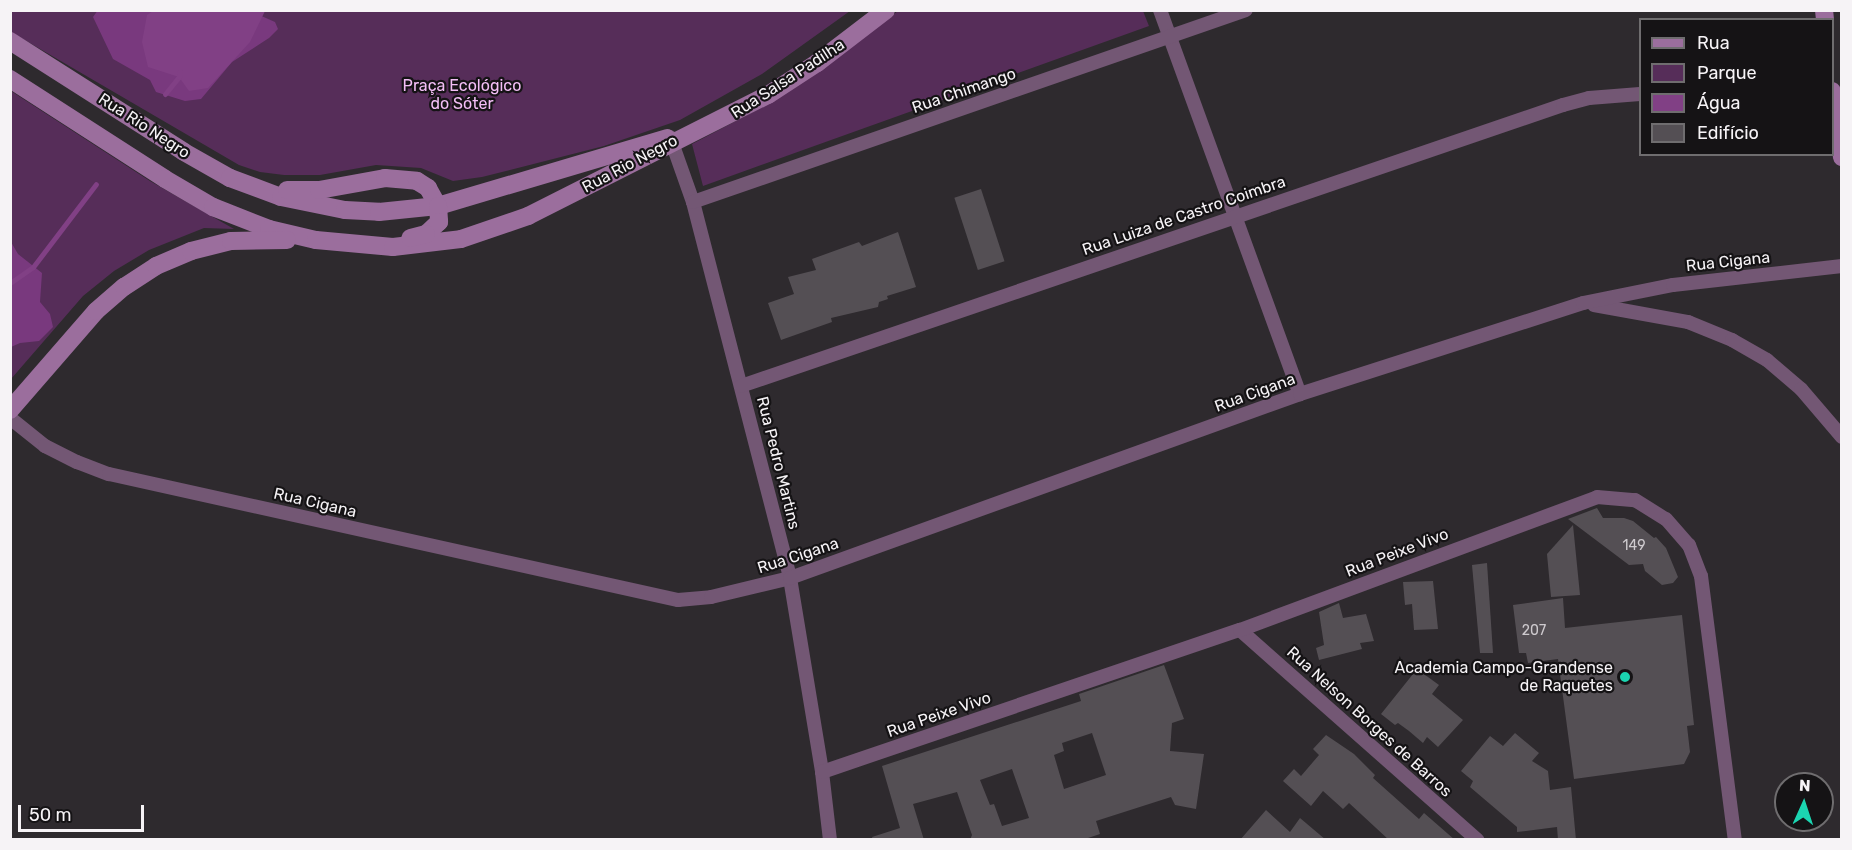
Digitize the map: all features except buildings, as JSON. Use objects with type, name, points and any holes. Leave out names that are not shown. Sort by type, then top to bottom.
[{"type":"main road","name":"Rua Salsa Padilha","points":[[676,139],[724,119],[768,95],[817,63],[886,10]]},
{"type":"main road","name":"Rua Rio Negro","points":[[10,41],[184,152],[252,187],[280,197],[345,210],[379,212],[438,206],[676,139]]},
{"type":"main road","name":"Rua Rio Negro","points":[[10,79],[165,179],[213,207],[269,229],[316,240],[364,246],[393,247],[461,239],[528,216],[676,139]]},
{"type":"main road","points":[[1834,98],[1842,158]]},
{"type":"main road","points":[[252,187],[278,191],[319,190],[384,178],[417,181],[428,188],[438,206],[439,222],[426,234],[364,246]]},
{"type":"main road","points":[[10,410],[96,311],[124,287],[156,266],[191,251],[231,241],[316,240]]},
{"type":"street","points":[[1160,10],[1168,38],[1300,394]]},
{"type":"street","name":"Rua Chimango","points":[[693,202],[1246,10]]},
{"type":"street","name":"Rua Luiza de Castro Coimbra","points":[[741,386],[1563,105],[1589,98],[1639,94]]},
{"type":"street","name":"Rua Pedro Martins","points":[[676,139],[790,578],[822,772],[830,840]]},
{"type":"street","name":"Rua Cigana","points":[[10,418],[45,446],[77,462],[110,474],[652,597],[678,600],[711,597],[790,578],[1300,394],[1583,303],[1673,285],[1842,266]]},
{"type":"street","name":"Rua Cigana","points":[[1583,303],[1627,309],[1688,322],[1732,340],[1767,360],[1801,389],[1842,437]]},
{"type":"street","name":"Rua Peixe Vivo","points":[[822,772],[1240,630],[1597,497],[1635,500],[1666,519],[1689,545],[1701,576],[1736,840]]},
{"type":"street","name":"Rua Nelson Borges de Barros","points":[[1240,630],[1477,840]]},
{"type":"green space","name":"Praça Ecológico do Sóter","points":[[10,11],[850,11],[762,74],[680,120],[604,146],[482,177],[453,181],[421,168],[376,165],[320,175],[284,175],[260,172],[239,165],[11,32]]},
{"type":"green space","points":[[898,11],[1143,11],[1149,26],[703,186],[692,144],[774,101]]},
{"type":"green space","points":[[11,91],[150,181],[234,229],[204,228],[149,250],[114,271],[83,296],[11,379]]},
{"type":"shaded area","points":[[98,10],[250,11],[275,22],[278,29],[269,38],[232,62],[201,99],[185,101],[156,92],[150,80],[113,59],[93,17]]},
{"type":"shaded area","points":[[11,242],[18,254],[42,273],[40,302],[50,314],[53,327],[39,341],[20,343],[11,347]]},
{"type":"water","points":[[155,10],[265,11],[250,42],[208,88],[189,91],[179,77],[148,67],[142,42],[147,15]]},
{"type":"waterway","points":[[165,94],[179,77],[180,71]]},
{"type":"waterway","points":[[10,283],[33,267],[96,184]]},
{"type":"place","name":"Academia Campo-Grandense de Raquetes","points":[[1625,677]]}]
